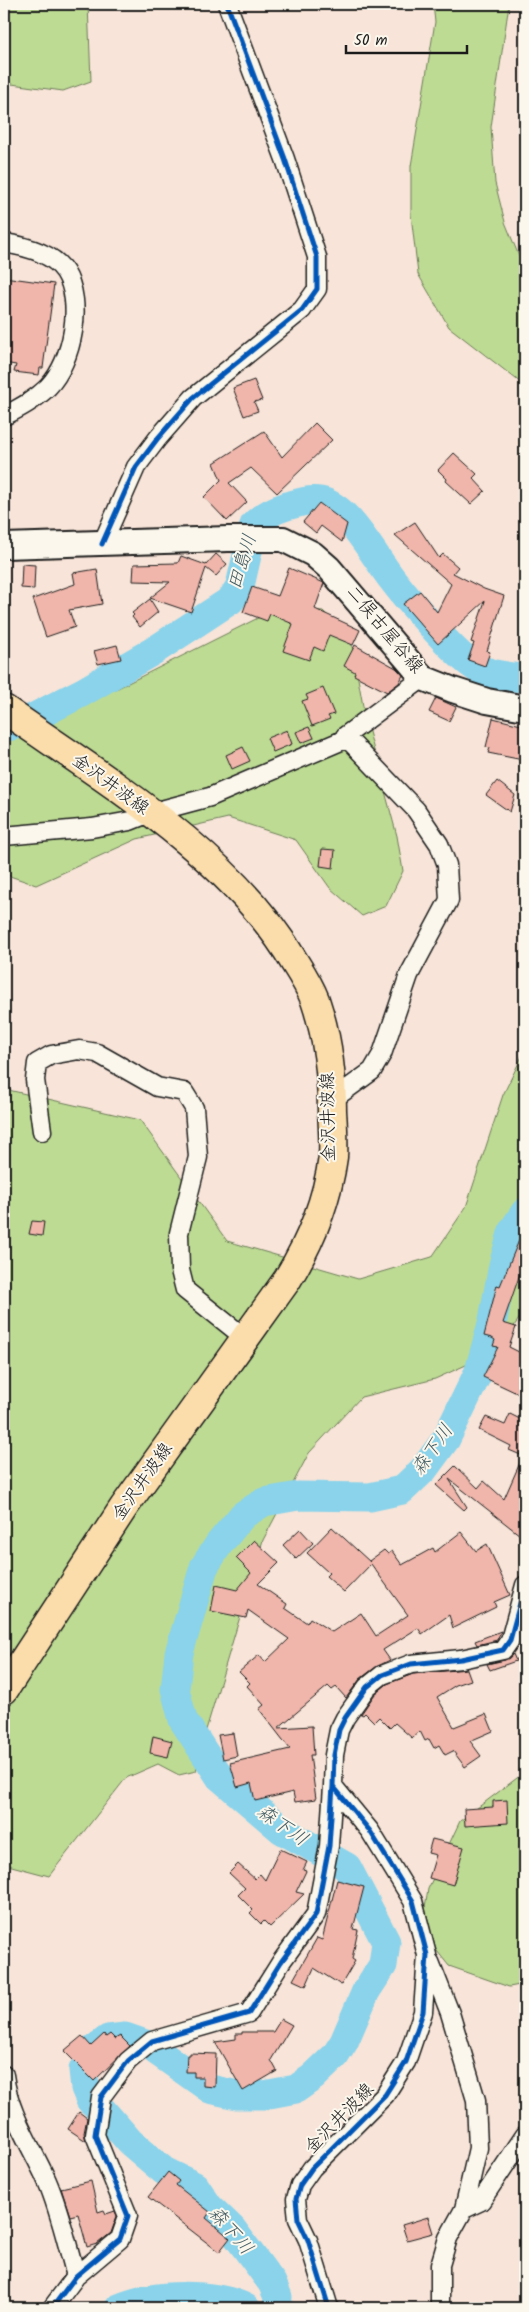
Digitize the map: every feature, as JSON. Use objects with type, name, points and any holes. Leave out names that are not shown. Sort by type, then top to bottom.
[{"type":"main road","name":"二俣古屋谷線","points":[[102,544],[228,539],[283,539],[313,554],[329,568],[423,678],[479,698],[525,708]]},
{"type":"main road","points":[[4,546],[102,544]]},
{"type":"main road","name":"金沢井波線","points":[[4,709],[150,813],[193,847],[234,884],[266,920],[286,947],[306,981],[316,1006],[326,1047],[332,1100],[333,1155],[326,1196],[316,1227],[287,1280],[124,1507],[4,1690]]},
{"type":"street","points":[[102,544],[136,467],[158,438],[194,398],[302,310],[317,288],[317,257],[285,159],[227,4]]},
{"type":"street","points":[[4,243],[44,254],[64,270],[74,291],[73,335],[66,359],[50,386],[29,404],[4,416]]},
{"type":"street","points":[[332,1100],[372,1071],[382,1054],[409,975],[449,900],[447,865],[439,844],[416,810],[345,736],[423,678]]},
{"type":"street","points":[[4,836],[92,828],[130,821],[150,813],[210,797],[348,738]]},
{"type":"street","points":[[42,1131],[34,1080],[37,1063],[51,1055],[79,1050],[97,1053],[157,1087],[184,1092],[194,1108],[198,1157],[179,1233],[182,1276],[185,1290],[245,1338]]},
{"type":"street","points":[[52,2308],[76,2276],[120,2239],[128,2216],[95,2135],[101,2097],[128,2061],[152,2041],[249,2013],[281,1962],[316,1914],[329,1846],[334,1755],[339,1730],[345,1718],[368,1687],[382,1675],[411,1664],[461,1659],[503,1650],[510,1640],[525,1585]]},
{"type":"street","name":"金沢井波線","points":[[329,2308],[308,2240],[298,2219],[296,2199],[300,2185],[312,2168],[385,2096],[406,2062],[423,2012],[428,1955],[413,1902],[370,1831],[333,1786]]},
{"type":"street","points":[[428,1955],[450,2013],[476,2100],[478,2148],[464,2209],[448,2238],[440,2265],[440,2303],[442,2308]]},
{"type":"street","points":[[4,2075],[7,2094],[19,2127],[47,2182],[76,2276]]},
{"type":"street","points":[[464,2209],[481,2201],[525,2135]]},
{"type":"green space","points":[[4,4],[88,4],[91,81],[63,91],[4,83]]},
{"type":"green space","points":[[433,4],[509,4],[491,127],[495,183],[505,222],[525,271],[525,386],[449,327],[418,274],[411,215],[411,166],[435,22]]},
{"type":"green space","points":[[278,608],[323,611],[351,640],[365,717],[397,836],[403,871],[386,906],[362,916],[330,888],[296,840],[228,818],[137,839],[36,885],[4,874],[4,728],[118,688]]},
{"type":"green space","points":[[525,1050],[525,1310],[497,1351],[435,1379],[361,1397],[309,1453],[263,1540],[203,1740],[196,1771],[179,1775],[158,1764],[126,1778],[49,1876],[4,1864],[4,1089],[140,1120],[227,1241],[358,1279],[432,1257],[466,1207],[503,1095]]},
{"type":"green space","points":[[525,1772],[525,1984],[509,1987],[449,1966],[421,1931],[428,1889],[460,1821]]},
{"type":"building","points":[[4,277],[54,284],[43,368],[40,368],[39,375],[14,372],[16,365],[4,363]]},
{"type":"building","points":[[254,380],[262,400],[254,402],[258,411],[244,416],[233,388]]},
{"type":"building","points":[[315,423],[332,440],[277,493],[251,468],[229,483],[247,502],[227,521],[204,497],[221,480],[214,463],[264,431],[282,457]]},
{"type":"building","points":[[454,453],[477,474],[473,478],[485,491],[471,504],[446,481],[447,479],[438,470]]},
{"type":"building","points":[[319,503],[347,524],[342,542],[321,526],[316,533],[303,522]]},
{"type":"building","points":[[415,522],[439,558],[443,554],[458,567],[453,573],[484,589],[504,596],[487,651],[490,652],[485,666],[468,660],[474,643],[471,642],[485,601],[438,644],[403,604],[420,591],[437,612],[451,584],[395,535]]},
{"type":"building","points":[[216,554],[227,564],[216,576],[206,568],[191,612],[150,598],[170,582],[133,581],[134,564],[178,563],[181,556],[206,565]]},
{"type":"building","points":[[22,564],[35,565],[34,589],[21,588]]},
{"type":"building","points":[[289,568],[324,583],[315,609],[360,630],[353,645],[329,635],[323,651],[314,647],[309,660],[283,651],[293,624],[270,614],[267,621],[243,612],[252,587],[278,596]]},
{"type":"building","points":[[97,569],[102,604],[69,610],[75,627],[46,637],[33,599],[75,584],[73,573]]},
{"type":"building","points":[[150,599],[158,612],[140,627],[132,617],[134,615],[132,613]]},
{"type":"building","points":[[117,645],[121,659],[98,664],[94,651]]},
{"type":"building","points":[[355,645],[396,668],[403,675],[399,683],[387,692],[354,675],[355,672],[344,666]]},
{"type":"building","points":[[323,688],[334,714],[328,716],[330,719],[312,726],[302,701],[308,699],[306,695]]},
{"type":"building","points":[[436,698],[456,707],[449,721],[429,712]]},
{"type":"building","points":[[493,718],[525,726],[523,760],[488,753],[490,748],[486,747]]},
{"type":"building","points":[[309,727],[314,738],[301,743],[296,732]]},
{"type":"building","points":[[287,730],[292,744],[273,752],[267,738]]},
{"type":"building","points":[[243,747],[250,761],[232,769],[226,755]]},
{"type":"building","points":[[497,781],[515,795],[510,812],[486,795]]},
{"type":"building","points":[[322,849],[335,850],[333,868],[320,866]]},
{"type":"building","points":[[32,1221],[44,1222],[42,1236],[29,1234]]},
{"type":"building","points":[[525,1226],[525,1272],[521,1271],[503,1323],[516,1327],[509,1347],[525,1355],[525,1385],[521,1395],[483,1377],[498,1347],[493,1346],[495,1340],[484,1336],[497,1285],[500,1286]]},
{"type":"building","points":[[510,1414],[524,1421],[525,1418],[525,1529],[520,1535],[449,1479],[467,1507],[464,1510],[436,1485],[455,1466],[478,1488],[484,1481],[504,1499],[523,1456],[509,1450],[511,1446],[479,1430],[486,1417],[505,1425]]},
{"type":"building","points":[[332,1527],[370,1562],[384,1550],[388,1554],[392,1551],[402,1565],[433,1548],[435,1552],[461,1532],[476,1551],[487,1544],[510,1595],[494,1602],[496,1607],[453,1628],[449,1615],[422,1634],[418,1628],[383,1650],[390,1660],[376,1667],[360,1679],[346,1698],[336,1687],[332,1690],[328,1686],[278,1728],[312,1726],[314,1755],[310,1755],[316,1799],[295,1802],[293,1792],[255,1801],[251,1783],[237,1787],[230,1763],[290,1749],[259,1709],[264,1705],[247,1686],[250,1683],[239,1672],[259,1655],[265,1662],[289,1639],[248,1610],[246,1618],[211,1611],[216,1585],[237,1590],[251,1573],[236,1558],[254,1540],[279,1563],[258,1584],[287,1604],[285,1608],[307,1623],[310,1618],[332,1632],[361,1613],[376,1636],[408,1615],[371,1564],[344,1592],[326,1576],[329,1573],[307,1553]]},
{"type":"building","points":[[300,1529],[313,1543],[296,1559],[283,1545]]},
{"type":"building","points":[[501,1631],[497,1640],[477,1645],[475,1641]]},
{"type":"building","points":[[513,1654],[516,1661],[490,1670],[487,1664],[505,1660]]},
{"type":"building","points":[[467,1669],[471,1680],[456,1685],[437,1697],[454,1727],[486,1714],[493,1731],[470,1741],[481,1756],[465,1767],[453,1751],[445,1755],[439,1745],[434,1748],[429,1739],[425,1741],[420,1731],[412,1738],[395,1723],[390,1728],[379,1717],[374,1722],[365,1713],[361,1714],[375,1694],[387,1684],[413,1674]]},
{"type":"building","points":[[233,1733],[237,1756],[223,1759],[218,1735]]},
{"type":"building","points":[[153,1736],[172,1741],[168,1757],[150,1753]]},
{"type":"building","points":[[507,1800],[508,1823],[465,1826],[464,1809],[493,1807],[493,1801]]},
{"type":"building","points":[[432,1839],[464,1847],[453,1885],[429,1878],[436,1855],[428,1853]]},
{"type":"building","points":[[280,1849],[307,1862],[303,1870],[306,1871],[296,1892],[304,1894],[270,1927],[264,1921],[261,1924],[250,1913],[253,1910],[238,1895],[245,1888],[229,1873],[238,1864],[255,1879],[260,1874],[265,1880]]},
{"type":"building","points":[[337,1880],[364,1887],[353,1929],[358,1930],[352,1959],[355,1961],[341,1985],[314,1968],[306,1986],[293,1980],[317,1938],[322,1940]]},
{"type":"building","points":[[281,2019],[292,2025],[271,2060],[277,2071],[243,2091],[215,2042],[236,2039],[236,2034],[242,2034],[242,2032],[273,2032]]},
{"type":"building","points":[[104,2034],[106,2037],[110,2034],[115,2039],[120,2036],[130,2046],[94,2081],[64,2051],[82,2036],[91,2046]]},
{"type":"building","points":[[190,2053],[216,2054],[215,2087],[203,2086],[203,2077],[194,2077],[194,2072],[186,2072],[187,2055],[190,2055]]},
{"type":"building","points":[[79,2112],[87,2118],[84,2133],[86,2141],[68,2129]]},
{"type":"building","points":[[168,2172],[179,2181],[176,2185],[210,2212],[206,2218],[230,2238],[219,2252],[148,2197]]},
{"type":"building","points":[[91,2181],[98,2212],[104,2210],[106,2214],[115,2211],[117,2216],[111,2233],[97,2244],[87,2247],[78,2214],[70,2216],[61,2188]]},
{"type":"building","points":[[428,2217],[433,2233],[407,2240],[402,2225]]},
{"type":"waterway","name":"田島川","points":[[4,728],[21,724],[83,692],[155,650],[231,600],[240,586],[254,525],[273,511],[307,501],[320,501],[329,504],[347,518],[363,537],[389,576],[413,605],[467,661],[477,668],[489,672],[525,678]]},
{"type":"waterway","name":"森下川","points":[[277,2308],[278,2297],[272,2283],[232,2229],[209,2207],[195,2186],[164,2171],[130,2142],[103,2111],[90,2100],[85,2088],[83,2070],[92,2051],[108,2039],[125,2037],[148,2045],[210,2089],[237,2095],[264,2095],[296,2089],[313,2077],[335,2056],[344,2042],[366,1991],[383,1965],[386,1942],[347,1867],[282,1830],[220,1777],[183,1720],[175,1689],[179,1653],[204,1567],[219,1544],[243,1515],[264,1502],[298,1496],[370,1497],[402,1490],[424,1469],[446,1439],[479,1371],[493,1320],[503,1265],[513,1230],[525,1212]]},
{"type":"waterway","name":"森下川","points":[[119,2308],[149,2299],[183,2296],[217,2299],[246,2308]]},
{"type":"cycle path","points":[[102,544],[136,467],[158,438],[193,398],[302,310],[317,289],[317,257],[285,159],[227,4]]},
{"type":"cycle path","points":[[329,2308],[308,2240],[298,2219],[296,2199],[300,2185],[312,2168],[385,2095],[406,2062],[423,2012],[427,1955],[413,1901],[370,1831],[333,1786],[334,1755],[339,1730],[345,1718],[367,1687],[382,1675],[411,1664],[461,1659],[503,1650],[510,1640],[525,1585]]},
{"type":"cycle path","points":[[52,2308],[76,2276],[120,2239],[128,2216],[95,2135],[101,2097],[128,2061],[152,2041],[249,2013],[281,1962],[316,1914],[329,1846],[333,1786]]}]
